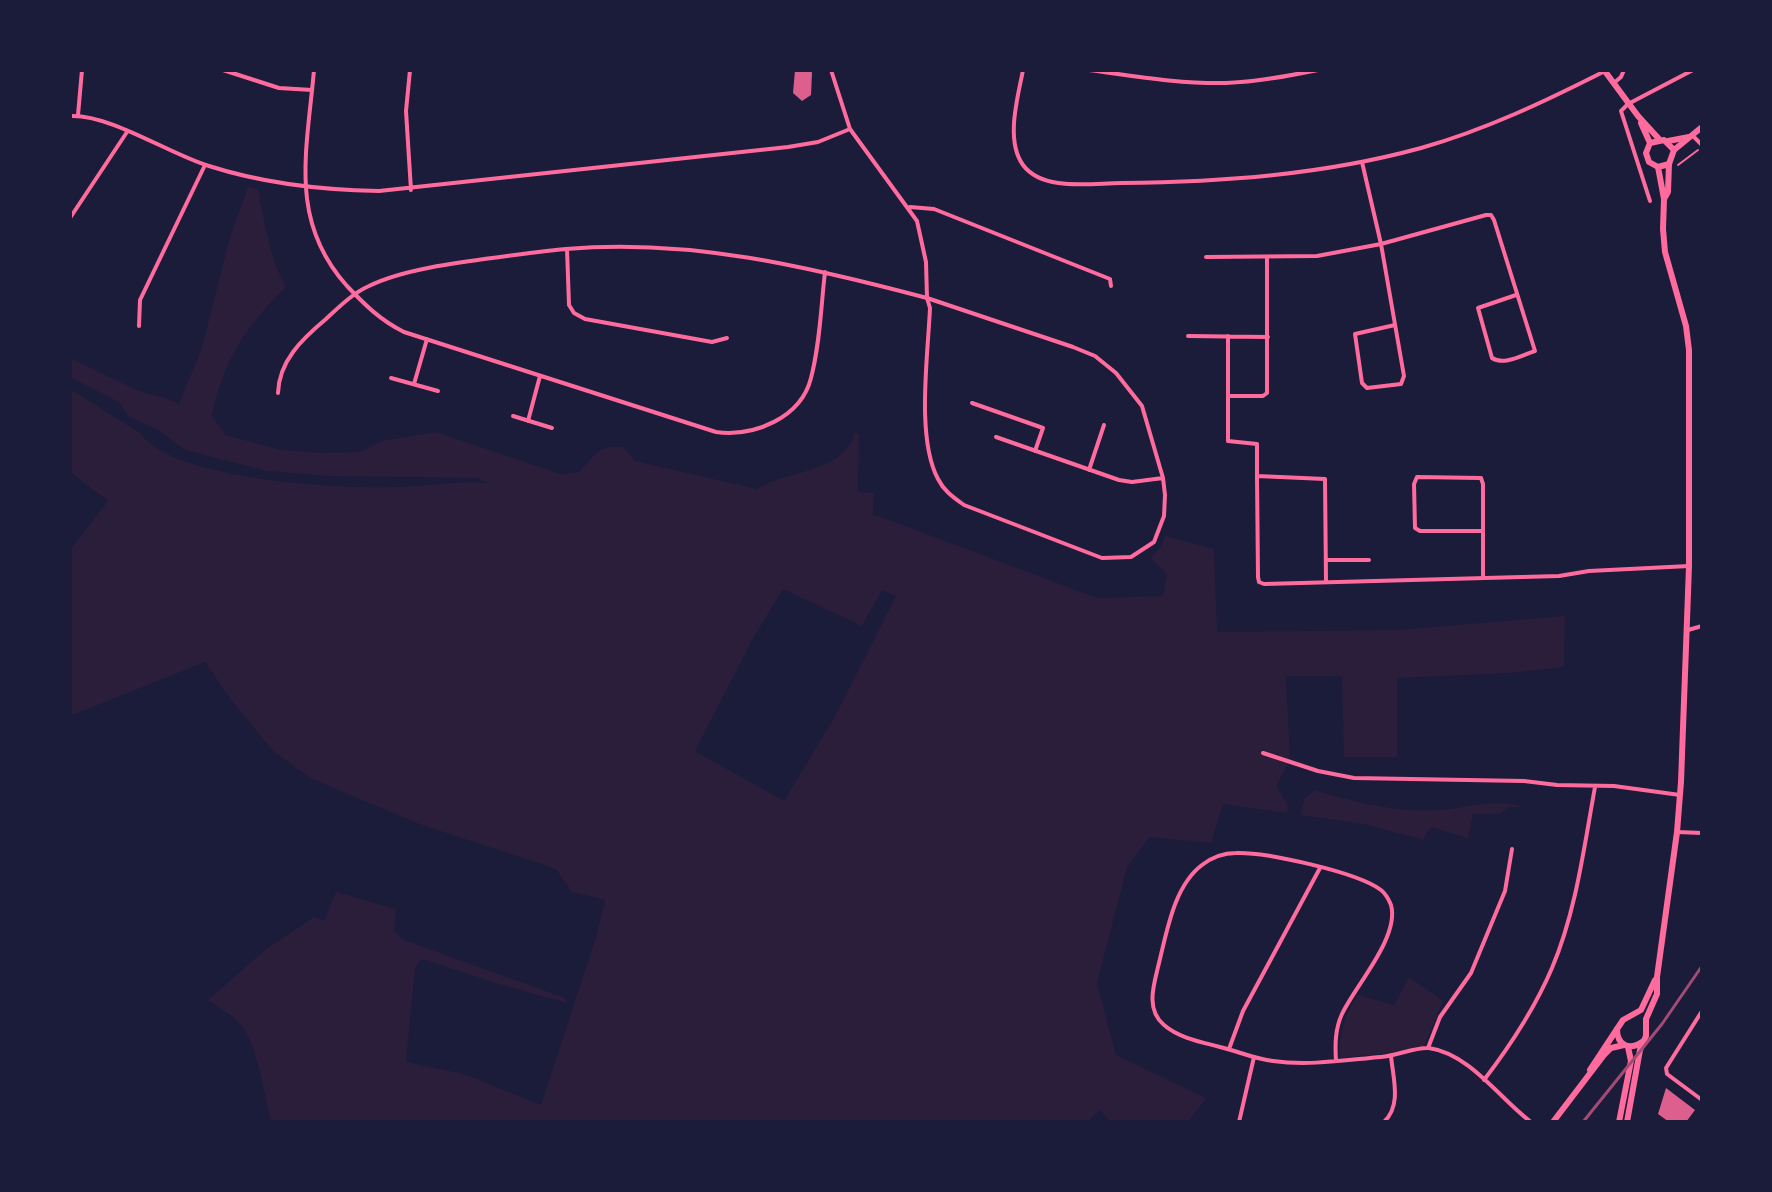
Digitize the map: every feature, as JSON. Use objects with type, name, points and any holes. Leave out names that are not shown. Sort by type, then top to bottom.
[{"type":"main road","points":[[1604,71],[1659,139],[1668,141],[1693,136]]},
{"type":"main road","points":[[1638,116],[1650,143],[1649,162],[1658,167],[1671,167]]},
{"type":"main road","points":[[1664,199],[1668,192],[1674,150],[1702,127]]},
{"type":"main road","points":[[1650,143],[1659,139]]},
{"type":"main road","points":[[1668,141],[1674,150]]},
{"type":"main road","points":[[1627,1122],[1646,1019],[1657,994],[1677,832],[1688,630],[1689,350],[1686,326],[1665,252],[1664,199],[1658,167]]},
{"type":"main road","points":[[1587,1077],[1620,1022],[1641,1010],[1657,977]]},
{"type":"main road","points":[[1631,1017],[1645,1026]]},
{"type":"main road","points":[[1617,1029],[1619,1040],[1626,1046],[1631,1061],[1619,1122]]},
{"type":"main road","points":[[1553,1122],[1611,1048],[1642,1042]]},
{"type":"street","points":[[78,116],[82,70]]},
{"type":"street","points":[[223,70],[279,88],[312,90]]},
{"type":"street","points":[[314,70],[307,209],[320,248],[333,269],[386,323],[540,376],[734,435],[754,431],[787,413],[811,380],[825,272]]},
{"type":"street","points":[[410,70],[406,111],[411,190]]},
{"type":"street","points":[[278,393],[279,376],[290,355],[355,294],[391,277],[464,262],[567,249],[639,247],[701,251],[825,272],[927,298],[1073,347],[1095,356],[1106,365],[1142,406],[1163,478],[1164,516],[1160,531],[1154,542],[1142,552],[1131,557],[1102,558],[964,505],[939,482],[931,465],[927,443],[930,308],[927,298],[923,241],[910,207],[850,129],[831,70]]},
{"type":"street","points":[[1023,70],[1015,114],[1017,150],[1023,164],[1034,175],[1066,183],[1190,182],[1274,176],[1362,162],[1460,135],[1546,101],[1604,71]]},
{"type":"street","points":[[1089,70],[1200,83],[1227,83],[1318,70]]},
{"type":"street","points":[[1614,83],[1624,70]]},
{"type":"street","points":[[1650,201],[1621,111],[1628,104],[1693,70]]},
{"type":"street","points":[[70,116],[102,121],[205,165],[256,179],[334,191],[411,190],[606,165],[788,147],[826,140],[850,129]]},
{"type":"street","points":[[70,218],[127,132]]},
{"type":"street","points":[[1693,136],[1702,146]]},
{"type":"street","points":[[1362,162],[1381,244],[1395,325],[1404,381],[1367,388],[1362,383],[1355,334],[1395,325]]},
{"type":"street","points":[[139,326],[140,300],[205,165]]},
{"type":"street","points":[[910,207],[934,209],[1022,243],[1110,279],[1111,286]]},
{"type":"street","points":[[1206,257],[1317,256],[1381,244],[1491,215],[1535,351],[1502,362],[1496,361],[1492,358],[1478,308],[1516,295]]},
{"type":"street","points":[[567,249],[569,305],[574,313],[585,319],[712,342],[727,338]]},
{"type":"street","points":[[1228,396],[1263,396],[1267,393],[1267,258]]},
{"type":"street","points":[[1188,336],[1268,337]]},
{"type":"street","points":[[1228,336],[1228,441],[1253,443],[1257,447],[1259,582],[1559,576],[1589,571],[1689,566]]},
{"type":"street","points":[[414,384],[427,339]]},
{"type":"street","points":[[528,421],[540,376]]},
{"type":"street","points":[[391,378],[438,391]]},
{"type":"street","points":[[972,403],[1043,428],[1035,451]]},
{"type":"street","points":[[513,416],[552,428]]},
{"type":"street","points":[[1089,470],[1104,425]]},
{"type":"street","points":[[996,437],[1132,482],[1163,478]]},
{"type":"street","points":[[1257,476],[1325,479],[1326,582]]},
{"type":"street","points":[[1483,531],[1420,531],[1415,528],[1414,484],[1417,477],[1481,478],[1483,531],[1483,578]]},
{"type":"street","points":[[1326,560],[1369,560]]},
{"type":"street","points":[[1688,630],[1702,626]]},
{"type":"street","points":[[1263,753],[1318,771],[1354,778],[1524,781],[1614,786],[1680,795]]},
{"type":"street","points":[[1484,1080],[1504,1054],[1552,969],[1574,895],[1595,787]]},
{"type":"street","points":[[1677,832],[1702,833]]},
{"type":"street","points":[[1428,1048],[1440,1017],[1471,973],[1505,891],[1512,849]]},
{"type":"street","points":[[1336,1061],[1335,1040],[1342,1013],[1388,931],[1392,908],[1386,895],[1381,889],[1320,868],[1254,854],[1233,853],[1201,865],[1181,891],[1168,926],[1153,988],[1152,1006],[1157,1019],[1168,1029],[1193,1040],[1270,1061],[1336,1061],[1391,1056],[1428,1048],[1449,1056],[1484,1080],[1531,1122]]},
{"type":"street","points":[[1229,1049],[1243,1011],[1320,868]]},
{"type":"street","points":[[1702,1011],[1666,1068],[1667,1074],[1702,1100]]},
{"type":"street","points":[[1384,1122],[1391,1116],[1396,1104],[1391,1056]]},
{"type":"street","points":[[1239,1122],[1254,1057]]},
{"type":"path","points":[[1671,167],[1702,146]]},
{"type":"shaded area","points":[[248,187],[258,189],[272,252],[286,287],[238,345],[222,379],[212,416],[226,435],[281,450],[322,453],[360,452],[382,441],[436,432],[561,474],[579,472],[602,449],[623,447],[635,461],[757,489],[827,463],[848,446],[854,433],[859,434],[858,492],[874,493],[873,514],[1097,598],[1163,596],[1167,574],[1151,558],[1161,547],[1165,536],[1214,549],[1217,632],[1398,630],[1565,616],[1564,667],[1511,673],[1397,678],[1397,757],[1344,757],[1342,676],[1286,676],[1290,761],[1276,785],[1288,806],[1287,813],[1223,804],[1211,843],[1149,837],[1127,868],[1097,983],[1116,1055],[1206,1098],[1188,1122],[1111,1122],[1100,1110],[1087,1122],[271,1122],[257,1060],[248,1037],[236,1020],[208,1000],[265,950],[314,917],[324,921],[336,892],[396,909],[394,931],[404,940],[565,998],[567,1003],[426,960],[421,960],[415,968],[406,1062],[464,1074],[541,1105],[596,937],[605,900],[572,892],[556,869],[419,824],[310,778],[273,751],[231,700],[205,662],[70,716],[70,550],[108,501],[70,472],[70,389],[140,433],[158,449],[186,462],[220,471],[335,486],[487,483],[478,478],[328,476],[267,471],[185,450],[158,430],[128,416],[120,403],[70,377],[70,358],[141,392],[179,404],[202,347],[230,237]],"holes":[[[783,589],[862,626],[882,590],[896,596],[834,718],[784,801],[695,751],[754,637]]]},
{"type":"shaded area","points":[[1315,790],[1407,810],[1438,810],[1492,803],[1524,807],[1508,807],[1500,814],[1473,814],[1468,838],[1431,827],[1423,840],[1364,824],[1301,815],[1304,799]]},
{"type":"shaded area","points":[[1409,977],[1443,1001],[1424,1046],[1340,1058],[1343,1025],[1358,995],[1394,1005]]},
{"type":"building","points":[[795,70],[811,70],[812,73],[811,95],[802,101],[793,93]]},
{"type":"building","points":[[1666,1088],[1695,1110],[1686,1122],[1669,1122],[1658,1114]]},
{"type":"railway","points":[[1583,1122],[1662,1024],[1702,966]]}]
